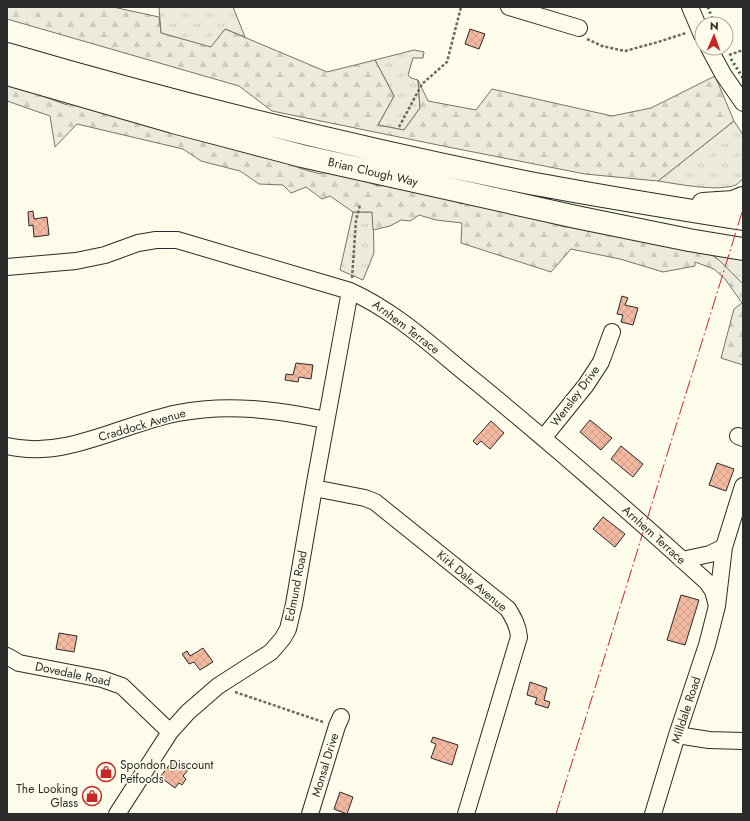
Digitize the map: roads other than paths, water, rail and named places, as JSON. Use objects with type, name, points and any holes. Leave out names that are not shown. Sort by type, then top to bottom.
[{"type":"highway","name":"Brian Clough Way","points":[[7,54],[142,92],[305,134],[515,180],[654,205],[743,219]]},
{"type":"highway","name":"Brian Clough Way","points":[[7,74],[173,122],[302,156],[576,218],[743,249]]},
{"type":"highway","points":[[654,205],[733,202],[743,198]]},
{"type":"street","points":[[509,7],[579,28]]},
{"type":"street","points":[[713,56],[723,74],[743,103]]},
{"type":"street","name":"Arnhem Terrace","points":[[7,267],[76,261],[105,255],[138,243],[156,240],[177,240],[350,290],[369,300],[402,322],[544,437],[707,582],[713,591],[718,606]]},
{"type":"street","name":"Edmund Road","points":[[117,814],[170,732],[188,712],[218,686],[271,652],[283,638],[288,629],[294,604],[350,290]]},
{"type":"street","name":"Wensley Drive","points":[[544,437],[586,385],[601,362],[612,332]]},
{"type":"street","name":"Craddock Avenue","points":[[7,446],[38,450],[58,448],[74,445],[161,417],[190,411],[217,408],[239,408],[287,413],[326,420]]},
{"type":"street","name":"Milldale Road","points":[[653,814],[718,606],[724,547],[743,486]]},
{"type":"street","name":"Kirk Dale Avenue","points":[[314,488],[365,498],[375,502],[508,609],[514,618],[518,627],[519,637],[466,814]]},
{"type":"street","points":[[682,560],[710,554],[724,547]]},
{"type":"street","name":"Dovedale Road","points":[[7,656],[11,660],[19,663],[102,679],[122,686],[170,732]]},
{"type":"street","name":"Monsal Drive","points":[[310,814],[339,722]]},
{"type":"street","points":[[677,735],[709,740],[743,741]]},
{"type":"place","name":"Spondon Discount Petfoods","points":[[106,772]]},
{"type":"place","name":"The Looking Glass","points":[[92,796]]}]
